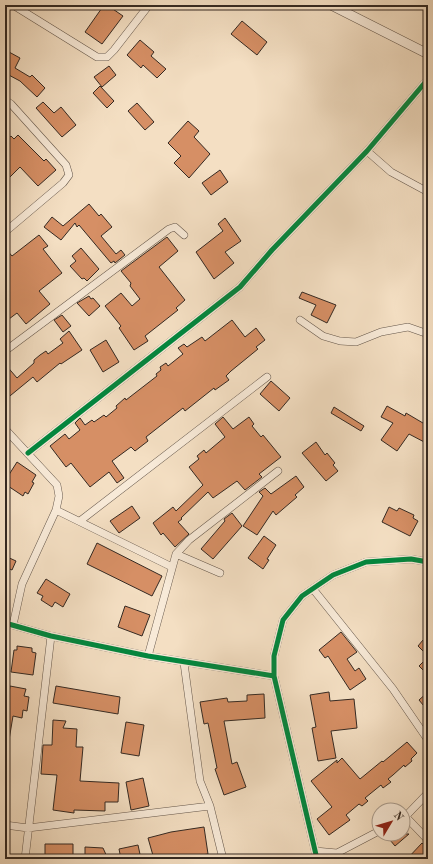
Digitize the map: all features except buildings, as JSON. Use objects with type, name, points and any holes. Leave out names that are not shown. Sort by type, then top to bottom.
[{"type":"street","points":[[13,5],[97,57],[107,57],[149,5]]},
{"type":"street","points":[[331,5],[428,54]]},
{"type":"street","points":[[28,453],[240,287],[272,250],[367,151],[428,79]]},
{"type":"street","points":[[5,232],[63,184],[69,175],[66,165],[7,105]]},
{"type":"street","points":[[367,151],[391,172],[428,192]]},
{"type":"street","points":[[5,351],[168,228],[175,226],[184,235]]},
{"type":"street","points":[[300,320],[323,336],[340,341],[356,342],[381,332],[408,327],[428,334]]},
{"type":"street","points":[[80,522],[267,377]]},
{"type":"street","points":[[5,429],[57,485],[59,496],[56,510],[22,584],[13,625]]},
{"type":"street","points":[[148,656],[176,554],[189,540],[278,471]]},
{"type":"street","points":[[56,510],[172,567]]},
{"type":"street","points":[[176,554],[220,573]]},
{"type":"street","points":[[371,835],[337,853],[316,855],[274,676],[274,656],[283,620],[302,596],[333,575],[366,562],[411,559],[428,562]]},
{"type":"street","points":[[313,589],[388,683],[428,740]]},
{"type":"street","points":[[5,622],[51,636],[148,656],[184,663],[274,676]]},
{"type":"street","points":[[25,859],[51,636]]},
{"type":"street","points":[[184,663],[200,781],[210,806],[223,859]]},
{"type":"street","points":[[411,811],[428,793]]},
{"type":"street","points":[[5,825],[28,828],[210,806]]},
{"type":"street","points":[[411,824],[428,840]]},
{"type":"cycle path","points":[[28,453],[240,287],[272,250],[367,151],[428,79]]},
{"type":"cycle path","points":[[317,859],[274,676],[274,656],[283,620],[302,596],[333,575],[366,562],[411,559],[428,562]]},
{"type":"cycle path","points":[[5,623],[51,636],[148,656],[274,676]]}]
